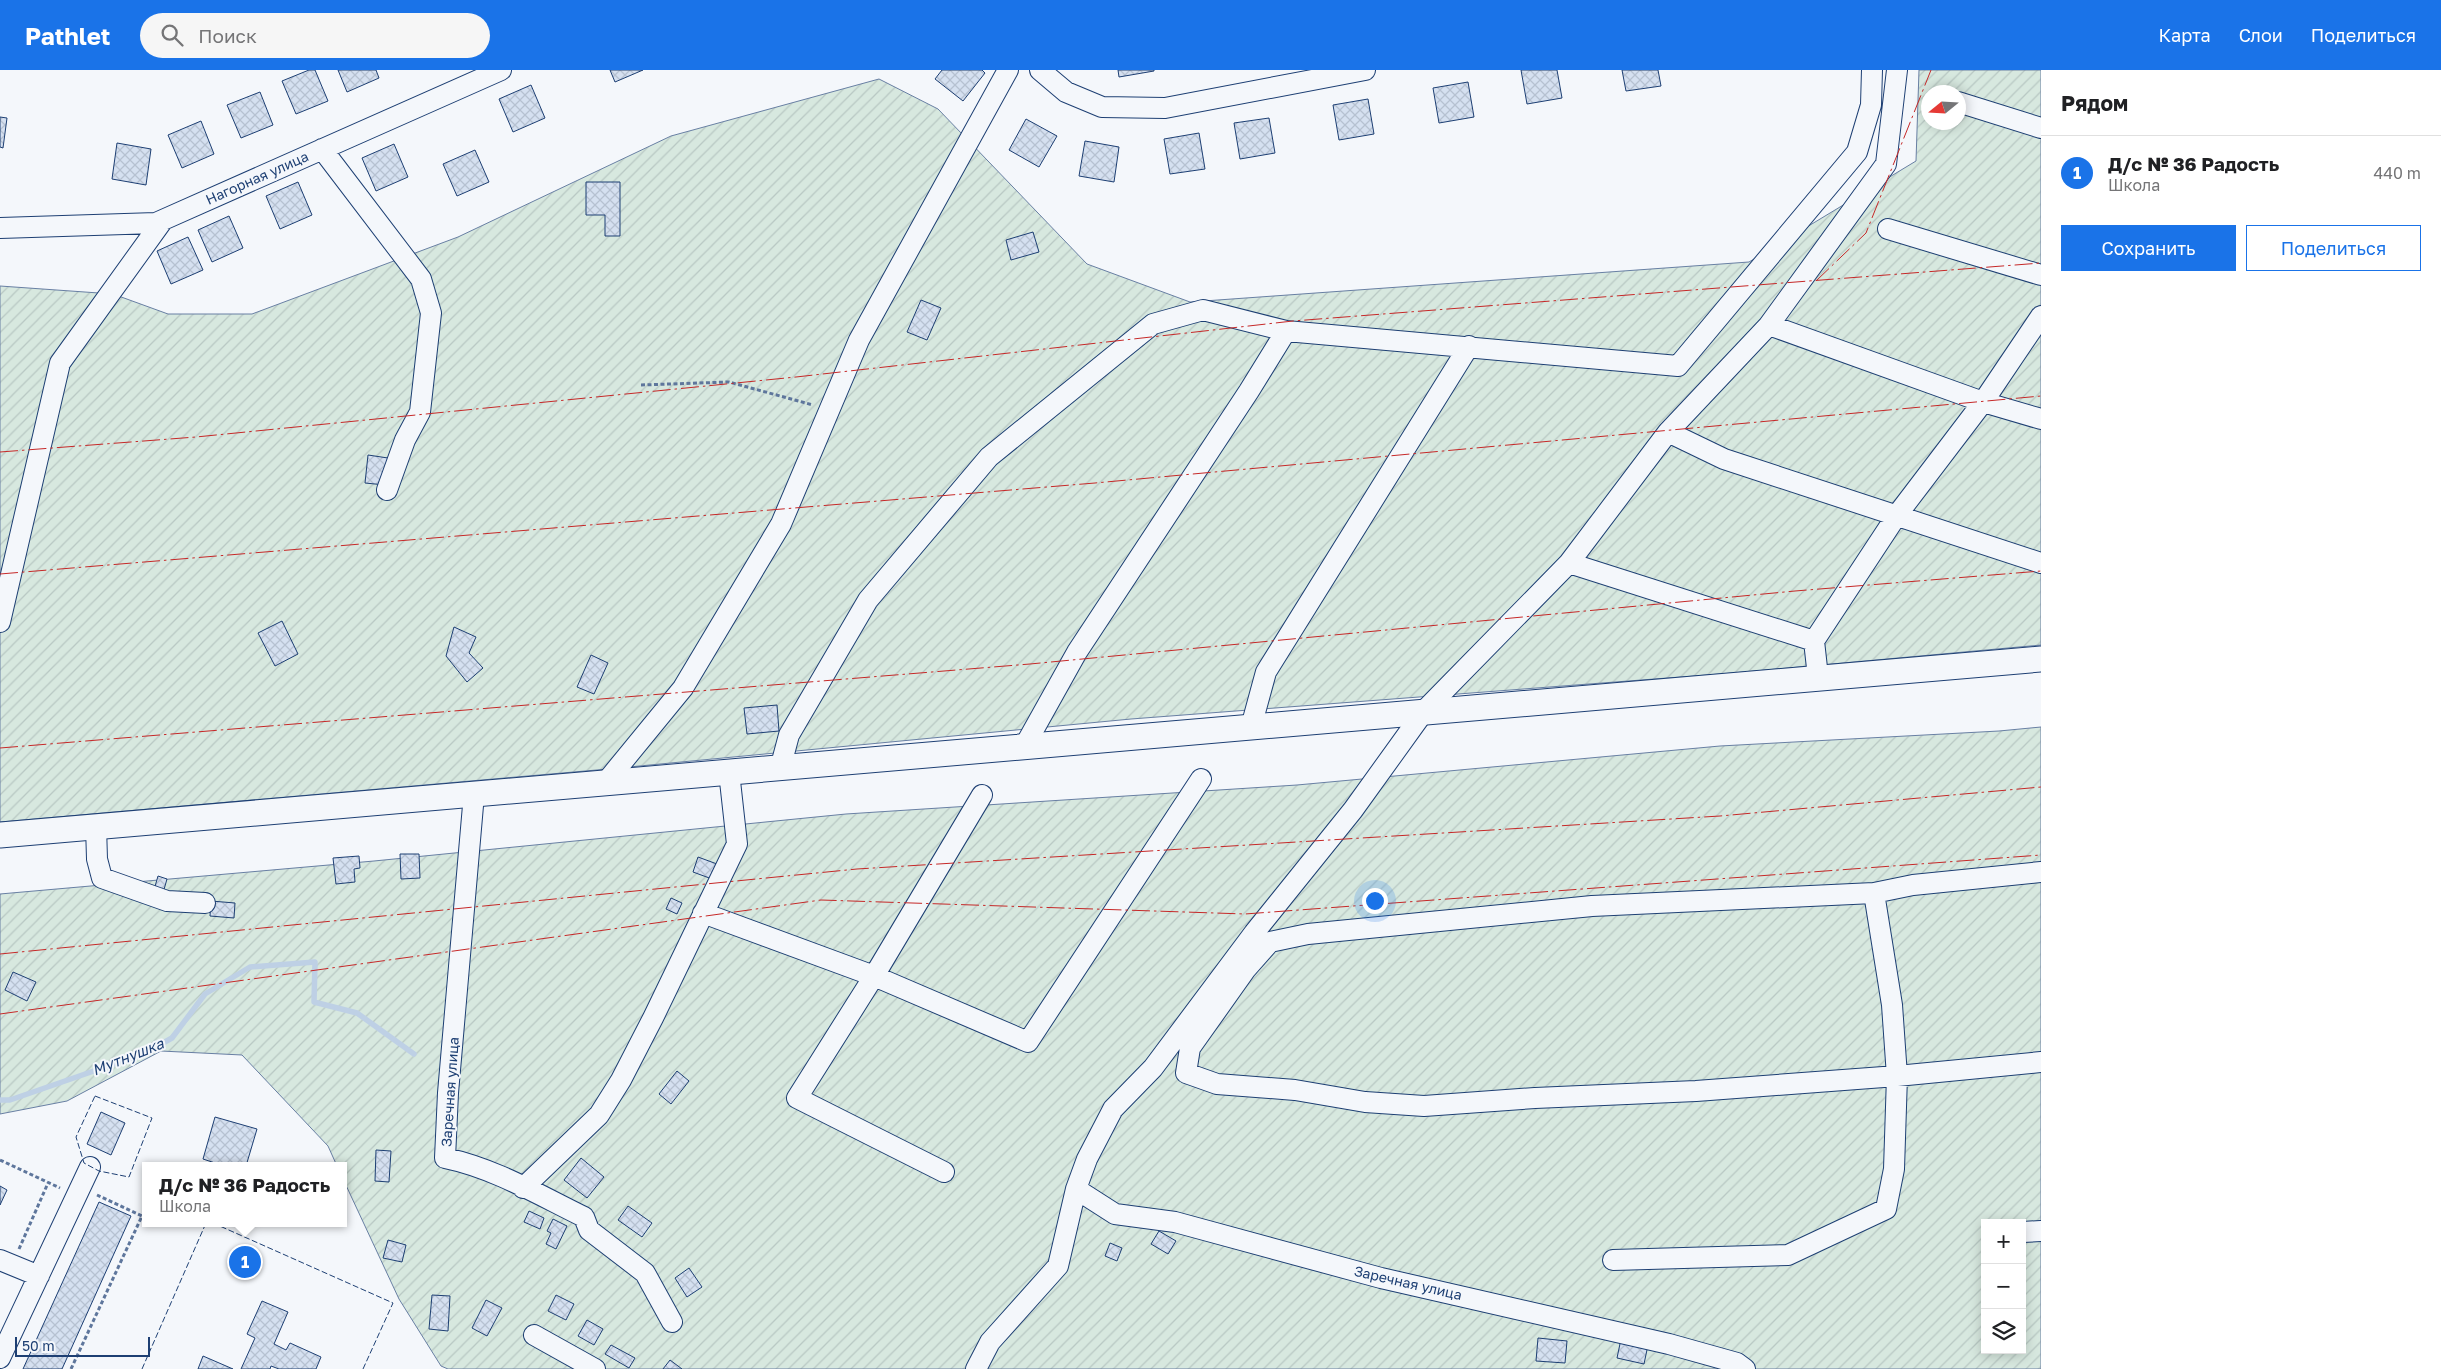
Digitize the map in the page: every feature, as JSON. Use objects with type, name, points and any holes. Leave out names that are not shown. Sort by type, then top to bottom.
[{"type":"main road","points":[[0,834],[729,772],[781,765],[1024,747],[1425,710],[2041,659]]},
{"type":"street","name":"Нагорная улица","points":[[0,228],[156,224],[501,70]]},
{"type":"street","points":[[606,782],[683,688],[781,524],[859,340],[1008,70]]},
{"type":"street","points":[[1040,70],[1066,92],[1102,107],[1165,108],[1365,70]]},
{"type":"street","points":[[781,765],[789,735],[868,600],[989,457],[1153,324],[1203,310],[1286,331],[1678,366],[1857,152],[1871,105],[1872,70]]},
{"type":"street","points":[[976,1369],[990,1342],[1058,1266],[1076,1189],[1087,1159],[1113,1109],[1154,1068],[1254,933],[1353,810],[1425,710],[1569,563],[1668,432],[1769,325],[1886,164],[1896,70]]},
{"type":"street","points":[[1966,105],[2041,128]]},
{"type":"street","points":[[322,149],[421,280],[431,313],[420,412],[405,440],[387,490]]},
{"type":"street","points":[[0,622],[60,362],[163,220]]},
{"type":"street","points":[[1888,229],[2041,275]]},
{"type":"street","points":[[1818,678],[1814,641],[1897,515],[1983,402],[2041,316]]},
{"type":"street","points":[[1769,325],[1983,402],[2041,418]]},
{"type":"street","points":[[1024,747],[1077,652],[1249,392],[1286,331]]},
{"type":"street","points":[[1251,727],[1266,672],[1469,346]]},
{"type":"street","points":[[1668,432],[1724,459],[2041,563]]},
{"type":"street","points":[[1569,563],[1814,641]]},
{"type":"street","points":[[523,1188],[599,1115],[621,1080],[653,1018],[737,844],[729,772]]},
{"type":"street","points":[[703,913],[874,976],[1028,1042],[1201,779]]},
{"type":"street","name":"Заречная улица","points":[[474,794],[448,1094],[445,1158],[470,1164],[584,1217],[589,1230],[645,1273],[672,1322]]},
{"type":"street","points":[[944,1172],[797,1098],[874,976],[982,795]]},
{"type":"street","points":[[96,826],[97,859],[102,878],[167,901],[205,903]]},
{"type":"street","points":[[2041,872],[1913,886],[1874,893],[1592,906],[1308,934],[1270,942],[1246,969],[1190,1048],[1186,1073],[1218,1084],[1295,1090],[1365,1102],[1424,1106],[1535,1098],[1696,1091],[1897,1076],[2041,1062]]},
{"type":"street","points":[[1613,1260],[1788,1255],[1886,1209],[1894,1169],[1897,1076],[1892,1005],[1874,893]]},
{"type":"street","points":[[0,1358],[90,1167]]},
{"type":"street","name":"Заречная улица","points":[[1076,1189],[1116,1214],[1175,1222],[1381,1278],[1669,1344],[1737,1363],[1745,1369]]},
{"type":"street","points":[[2026,1232],[2041,1231]]},
{"type":"street","points":[[6,1263],[40,1276]]},
{"type":"street","points":[[534,1336],[595,1369]]},
{"type":"path","points":[[641,385],[729,382],[829,409]]},
{"type":"path","points":[[0,1160],[48,1183],[79,1191],[142,1216],[71,1369]]},
{"type":"path","points":[[6,1263],[48,1183]]},
{"type":"shaded area","points":[[1919,70],[2041,70],[2041,645],[1733,673],[1131,719],[608,769],[0,822],[0,286],[113,294],[168,314],[252,314],[458,237],[671,136],[879,79],[938,109],[1087,264],[1190,302],[1749,262],[1916,161]]},
{"type":"shaded area","points":[[2041,727],[2041,1369],[448,1369],[441,1366],[399,1299],[347,1187],[347,1162],[335,1162],[328,1146],[242,1055],[161,1051],[67,1101],[0,1114],[0,894],[374,861],[846,814],[1297,785],[1720,746],[1999,731]]},
{"type":"building","points":[[309,70],[315,70],[328,101],[296,114],[282,81]]},
{"type":"building","points":[[338,70],[376,70],[379,78],[347,92]]},
{"type":"building","points":[[610,70],[643,70],[615,82]]},
{"type":"building","points":[[942,70],[982,70],[985,73],[963,101],[935,79]]},
{"type":"building","points":[[1118,70],[1154,70],[1154,71],[1119,77]]},
{"type":"building","points":[[1521,70],[1557,70],[1562,98],[1527,104]]},
{"type":"building","points":[[1622,70],[1658,70],[1661,86],[1626,91]]},
{"type":"building","points":[[1468,82],[1474,117],[1439,123],[1433,88]]},
{"type":"building","points":[[531,85],[545,118],[513,132],[499,99]]},
{"type":"building","points":[[260,92],[273,125],[241,138],[227,105]]},
{"type":"building","points":[[1368,99],[1374,134],[1339,140],[1333,105]]},
{"type":"building","points":[[0,117],[7,118],[3,148],[0,147]]},
{"type":"building","points":[[1269,118],[1275,153],[1240,159],[1234,123]]},
{"type":"building","points":[[1026,119],[1057,136],[1039,167],[1009,150]]},
{"type":"building","points":[[201,121],[214,154],[182,168],[168,135]]},
{"type":"building","points":[[1199,133],[1205,169],[1170,174],[1164,139]]},
{"type":"building","points":[[1085,141],[1119,147],[1114,182],[1079,176]]},
{"type":"building","points":[[117,143],[151,149],[146,185],[112,179]]},
{"type":"building","points":[[394,144],[408,177],[376,191],[362,158]]},
{"type":"building","points":[[475,150],[489,182],[457,196],[443,164]]},
{"type":"building","points":[[298,182],[312,215],[280,229],[266,196]]},
{"type":"building","points":[[586,182],[620,182],[620,236],[605,236],[605,215],[586,215]]},
{"type":"building","points":[[229,216],[243,248],[212,262],[198,230]]},
{"type":"building","points":[[1033,232],[1039,252],[1011,260],[1006,240]]},
{"type":"building","points":[[188,237],[203,270],[171,284],[157,251]]},
{"type":"building","points":[[921,300],[941,308],[927,340],[907,332]]},
{"type":"building","points":[[368,455],[388,458],[385,485],[365,483]]},
{"type":"building","points":[[282,621],[298,654],[275,666],[258,633]]},
{"type":"building","points":[[454,627],[476,637],[469,653],[483,668],[467,682],[446,656]]},
{"type":"building","points":[[591,655],[608,663],[594,694],[577,687]]},
{"type":"building","points":[[777,705],[779,731],[747,734],[744,708]]},
{"type":"building","points":[[400,854],[419,854],[420,878],[401,879]]},
{"type":"building","points":[[359,856],[360,868],[354,869],[355,882],[336,884],[333,858]]},
{"type":"building","points":[[698,857],[717,864],[712,879],[693,872]]},
{"type":"building","points":[[158,876],[167,879],[163,893],[154,890]]},
{"type":"building","points":[[671,898],[682,903],[677,914],[666,909]]},
{"type":"building","points":[[211,901],[235,903],[234,918],[210,916]]},
{"type":"building","points":[[13,972],[36,982],[27,1001],[5,990]]},
{"type":"building","points":[[677,1071],[689,1081],[671,1104],[659,1094]]},
{"type":"building","points":[[101,1112],[125,1123],[111,1155],[87,1144]]},
{"type":"building","points":[[215,1117],[257,1129],[247,1162],[212,1162],[203,1159]]},
{"type":"building","points":[[376,1150],[391,1151],[389,1182],[375,1181]]},
{"type":"building","points":[[581,1158],[604,1177],[587,1198],[564,1180]]},
{"type":"building","points":[[0,1186],[7,1190],[0,1205]]},
{"type":"building","points":[[99,1202],[131,1216],[62,1369],[23,1369]]},
{"type":"building","points":[[628,1206],[652,1223],[642,1237],[618,1220]]},
{"type":"building","points":[[529,1211],[544,1218],[540,1229],[524,1222]]},
{"type":"building","points":[[553,1219],[567,1226],[556,1249],[546,1244],[551,1233],[547,1231]]},
{"type":"building","points":[[1159,1231],[1176,1241],[1168,1254],[1151,1244]]},
{"type":"building","points":[[388,1240],[406,1245],[402,1262],[383,1258]]},
{"type":"building","points":[[1110,1243],[1122,1248],[1117,1261],[1105,1256]]},
{"type":"building","points":[[689,1268],[702,1287],[687,1297],[675,1278]]},
{"type":"building","points":[[432,1295],[450,1296],[448,1331],[429,1329]]},
{"type":"building","points":[[556,1295],[574,1304],[566,1320],[548,1311]]},
{"type":"building","points":[[486,1300],[502,1308],[487,1336],[472,1328]]},
{"type":"building","points":[[262,1301],[288,1312],[274,1344],[286,1350],[290,1343],[321,1357],[316,1369],[279,1369],[271,1366],[270,1369],[241,1369],[255,1338],[247,1334]]},
{"type":"building","points":[[587,1320],[603,1329],[594,1345],[578,1336]]},
{"type":"building","points":[[1538,1338],[1567,1341],[1565,1363],[1536,1361]]},
{"type":"building","points":[[1621,1339],[1648,1345],[1644,1364],[1617,1358]]},
{"type":"building","points":[[611,1345],[635,1358],[629,1368],[605,1354]]},
{"type":"building","points":[[203,1356],[233,1369],[198,1369]]},
{"type":"building","points":[[670,1360],[682,1369],[663,1369]]},
{"type":"waterway","name":"Мутнушка","points":[[0,1100],[10,1100],[143,1054],[172,1038],[205,994],[250,967],[315,962],[314,1002],[357,1013],[414,1054]]},
{"type":"fence","points":[[95,1096],[152,1118],[129,1177],[99,1171],[84,1163],[76,1137],[95,1096]]},
{"type":"fence","points":[[142,1369],[204,1227]]},
{"type":"fence","points":[[222,1227],[393,1303],[363,1369]]},
{"type":"power","points":[[1816,281],[1866,233],[1931,70]]},
{"type":"power","points":[[0,452],[196,437],[796,377],[1293,321],[2041,263]]},
{"type":"power","points":[[0,574],[1095,483],[2041,396]]},
{"type":"power","points":[[0,748],[1030,664],[1795,591],[2041,571]]},
{"type":"power","points":[[0,954],[857,869],[1720,816],[2041,787]]},
{"type":"power","points":[[0,1014],[821,900],[1245,914],[2041,855]]},
{"type":"place","name":"Д/с № 36 Радость","points":[[245,1262]]}]
